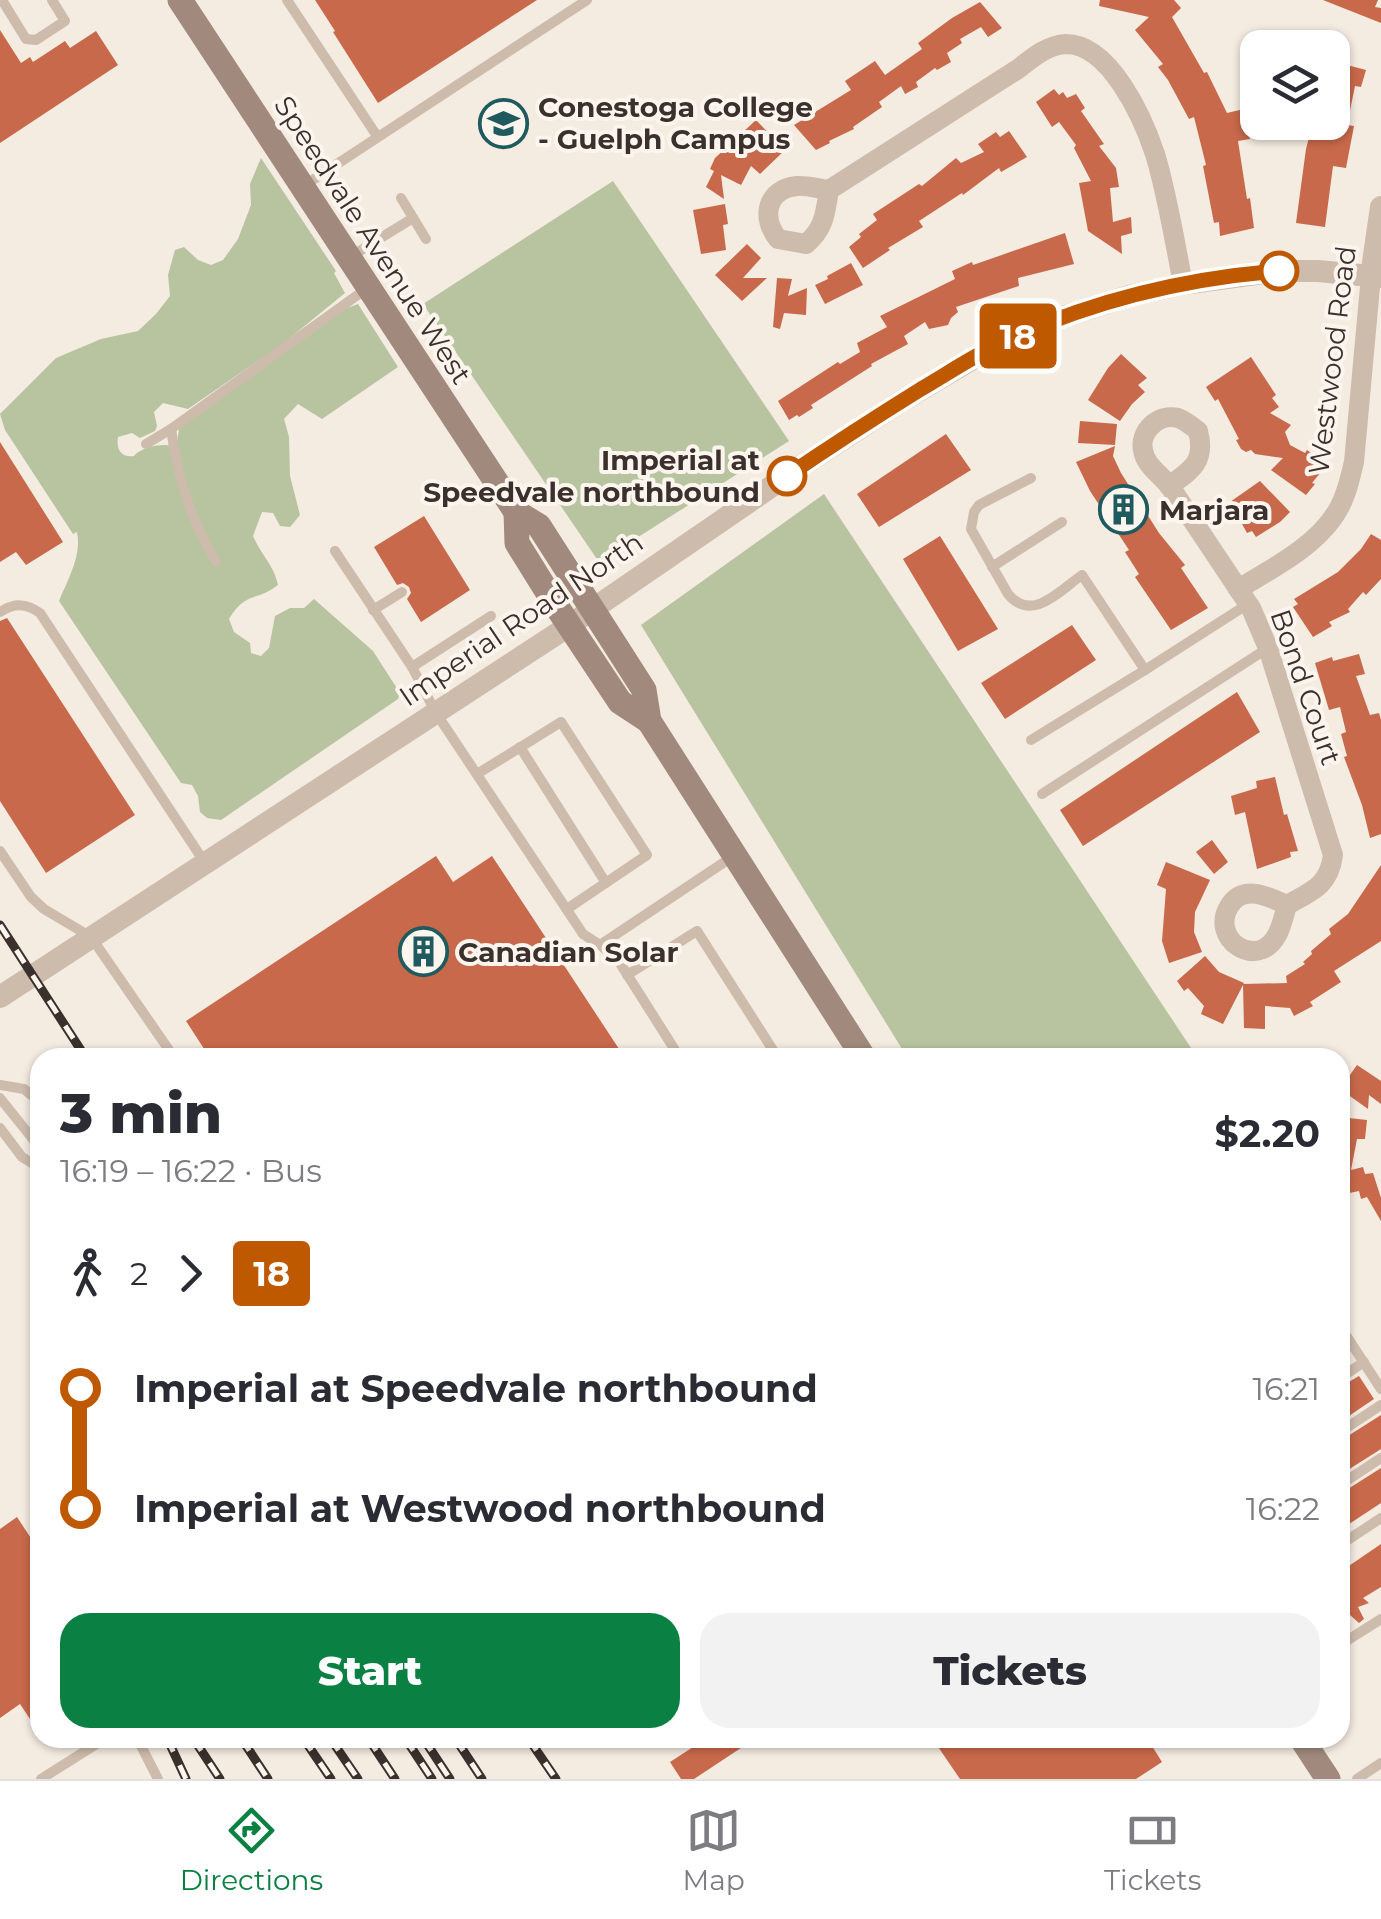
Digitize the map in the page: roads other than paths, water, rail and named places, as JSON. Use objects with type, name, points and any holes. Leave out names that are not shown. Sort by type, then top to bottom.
[{"type":"main road","name":"Speedvale Avenue West","points":[[180,0],[516,512],[539,526],[644,690],[649,722]]},
{"type":"main road","name":"Speedvale Avenue West","points":[[516,512],[517,543],[569,625],[620,702],[649,722],[858,1048]]},
{"type":"main road","points":[[1308,1748],[1328,1779]]},
{"type":"street","points":[[829,190],[1042,50],[1066,44],[1093,52],[1109,67],[1131,101],[1154,153],[1183,284]]},
{"type":"street","name":"Westwood Road","points":[[1243,596],[1324,531],[1347,490],[1354,462],[1381,208]]},
{"type":"street","name":"Imperial Road North","points":[[0,997],[569,625],[797,469],[990,348],[1053,320],[1183,284],[1279,271],[1376,276]]},
{"type":"street","name":"Bond Court","points":[[1170,486],[1243,596],[1268,648],[1333,855],[1325,880],[1287,905]]},
{"type":"lane","points":[[2,0],[26,39],[36,40],[65,21],[52,0]]},
{"type":"lane","points":[[288,0],[377,136]]},
{"type":"lane","points":[[302,188],[587,0]]},
{"type":"lane","points":[[401,198],[426,239]]},
{"type":"lane","points":[[348,259],[413,218]]},
{"type":"lane","points":[[146,444],[367,288]]},
{"type":"lane","points":[[171,429],[176,468],[188,506],[216,561]]},
{"type":"lane","points":[[1031,478],[979,505],[970,529],[1008,594],[1024,608],[1036,607],[1082,575],[1145,670]]},
{"type":"lane","points":[[992,567],[1062,522]]},
{"type":"lane","points":[[335,551],[583,934],[618,960],[674,1048]]},
{"type":"lane","points":[[373,610],[402,592]]},
{"type":"lane","points":[[1032,740],[1145,670],[1243,596]]},
{"type":"lane","points":[[0,612],[10,605],[40,612],[205,863]]},
{"type":"lane","points":[[412,668],[491,616]]},
{"type":"lane","points":[[1042,794],[1268,648]]},
{"type":"lane","points":[[477,774],[561,722],[647,856],[567,910]]},
{"type":"lane","points":[[520,747],[606,883]]},
{"type":"lane","points":[[0,851],[31,897],[91,938],[168,1048]]},
{"type":"lane","points":[[600,945],[735,855]]},
{"type":"lane","points":[[628,974],[697,931],[772,1048]]},
{"type":"lane","points":[[0,1085],[24,1088],[30,1093]]},
{"type":"lane","points":[[0,1098],[30,1136]]},
{"type":"lane","points":[[0,1128],[22,1158],[30,1162]]},
{"type":"lane","points":[[1350,1341],[1381,1388]]},
{"type":"lane","points":[[1350,1371],[1364,1362]]},
{"type":"lane","points":[[1350,1425],[1381,1405]]},
{"type":"lane","points":[[1350,1478],[1381,1458]]},
{"type":"lane","points":[[1350,1538],[1381,1518]]},
{"type":"lane","points":[[1350,1639],[1381,1619]]},
{"type":"lane","points":[[41,1779],[90,1748]]},
{"type":"lane","points":[[142,1748],[158,1779]]},
{"type":"lane","points":[[1357,1779],[1381,1764]]},
{"type":"railway","points":[[0,925],[80,1048]]},
{"type":"railway","points":[[172,1748],[186,1779]]},
{"type":"railway","points":[[200,1748],[220,1779]]},
{"type":"railway","points":[[248,1748],[268,1779]]},
{"type":"railway","points":[[310,1748],[331,1779]]},
{"type":"railway","points":[[337,1748],[358,1779]]},
{"type":"railway","points":[[375,1748],[395,1779]]},
{"type":"railway","points":[[412,1748],[432,1779]]},
{"type":"railway","points":[[430,1748],[450,1779]]},
{"type":"railway","points":[[462,1748],[482,1779]]},
{"type":"railway","points":[[535,1748],[556,1779]]},
{"type":"place","name":"Conestoga College - Guelph Campus","points":[[503,123]]},
{"type":"place","name":"Imperial at Speedvale northbound","points":[[787,476]]},
{"type":"place","name":"Marjara","points":[[1124,510]]},
{"type":"place","name":"Canadian Solar","points":[[423,952]]}]
